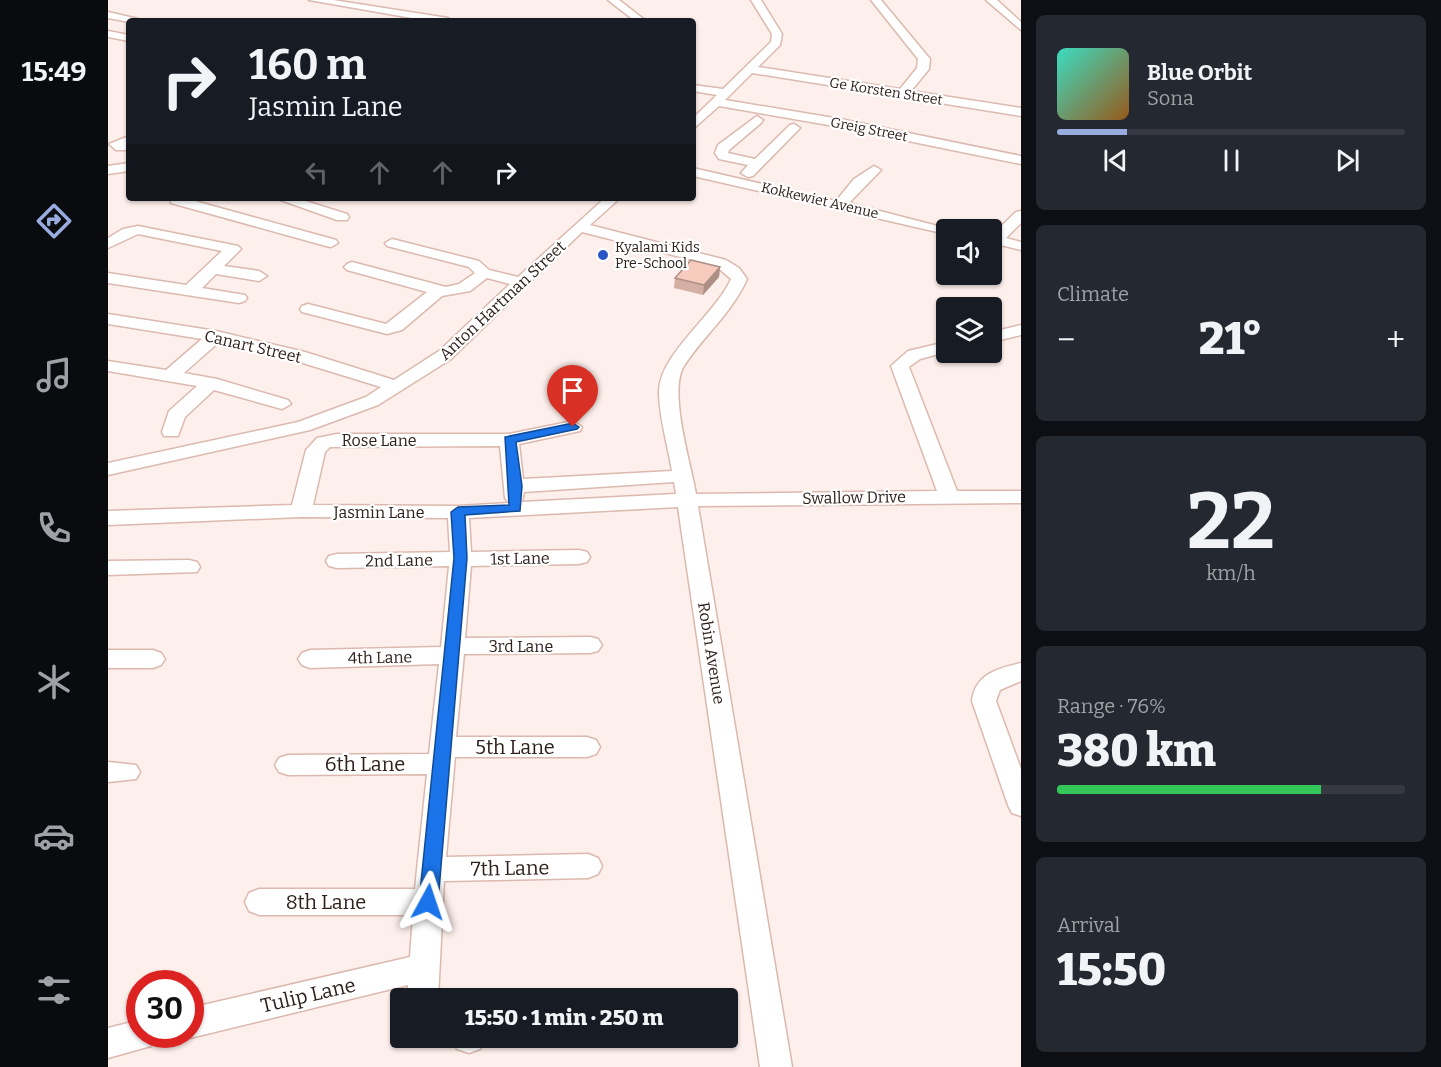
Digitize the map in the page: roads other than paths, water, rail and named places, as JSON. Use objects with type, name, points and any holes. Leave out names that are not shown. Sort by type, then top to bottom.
[{"type":"street","points":[[314,0],[429,18]]},
{"type":"street","points":[[613,0],[637,18]]},
{"type":"street","points":[[696,122],[769,52],[777,39],[769,18],[756,0]]},
{"type":"street","points":[[876,0],[924,59],[923,69],[902,94]]},
{"type":"street","points":[[991,0],[1021,27]]},
{"type":"street","points":[[108,15],[126,18]]},
{"type":"street","points":[[108,34],[126,37]]},
{"type":"street","name":"Ge Korsten Street","points":[[751,69],[1021,112]]},
{"type":"street","name":"Greig Street","points":[[696,89],[721,97],[1021,160]]},
{"type":"street","points":[[757,120],[723,148],[722,155],[758,163]]},
{"type":"street","points":[[739,182],[794,128]]},
{"type":"street","points":[[737,136],[778,143]]},
{"type":"street","points":[[112,178],[126,169]]},
{"type":"street","points":[[840,205],[859,182],[874,170]]},
{"type":"street","name":"Kokkewiet Avenue","points":[[696,173],[936,228]]},
{"type":"street","points":[[179,201],[331,243]]},
{"type":"street","points":[[207,209],[222,201]]},
{"type":"street","points":[[292,201],[342,217]]},
{"type":"street","name":"Anton Hartman Street","points":[[108,469],[323,421],[372,401],[445,355],[579,227],[609,201]]},
{"type":"street","points":[[285,231],[320,210]]},
{"type":"street","points":[[1002,233],[1021,215]]},
{"type":"street","name":"Robin Avenue","points":[[579,227],[728,266],[739,279],[734,292],[682,355],[669,378],[668,392],[776,1067]]},
{"type":"street","points":[[108,244],[128,232],[138,230],[233,249],[190,290]]},
{"type":"street","points":[[1002,242],[1021,246]]},
{"type":"street","points":[[392,243],[477,265],[484,273],[521,282]]},
{"type":"street","points":[[352,267],[438,291],[454,292],[464,288],[484,273]]},
{"type":"street","points":[[214,269],[259,276]]},
{"type":"street","points":[[108,278],[239,298]]},
{"type":"street","points":[[308,309],[387,329],[396,326],[438,291]]},
{"type":"street","name":"Canart Street","points":[[108,319],[216,336],[299,356],[396,386]]},
{"type":"street","points":[[1002,335],[1021,330]]},
{"type":"street","points":[[171,375],[216,336]]},
{"type":"street","points":[[936,350],[914,355],[900,366],[949,496]]},
{"type":"street","points":[[112,371],[171,375],[211,383],[282,404]]},
{"type":"street","points":[[171,432],[176,415],[211,383]]},
{"type":"street","name":"Rose Lane","points":[[301,511],[316,450],[324,442],[337,440],[509,440],[573,427]]},
{"type":"street","points":[[509,440],[516,486],[515,508]]},
{"type":"street","points":[[516,486],[681,476]]},
{"type":"street","name":"Swallow Drive","points":[[686,500],[1021,497]]},
{"type":"street","name":"Jasmin Lane","points":[[108,518],[301,511],[458,512],[686,500]]},
{"type":"street","points":[[423,988],[428,902],[460,558],[458,512]]},
{"type":"street","name":"1st Lane","points":[[460,558],[579,557]]},
{"type":"street","name":"2nd Lane","points":[[337,561],[460,558]]},
{"type":"street","points":[[108,568],[189,567]]},
{"type":"street","name":"3rd Lane","points":[[451,651],[590,645]]},
{"type":"street","name":"4th Lane","points":[[310,659],[451,651]]},
{"type":"street","points":[[108,659],[153,659]]},
{"type":"street","points":[[1021,672],[1002,676],[991,682],[984,691],[984,701],[1021,805]]},
{"type":"street","name":"5th Lane","points":[[442,756],[587,747]]},
{"type":"street","name":"6th Lane","points":[[288,765],[442,756]]},
{"type":"street","name":"7th Lane","points":[[431,869],[588,866]]},
{"type":"street","name":"8th Lane","points":[[259,902],[428,902]]},
{"type":"street","name":"Tulip Lane","points":[[204,1020],[424,967]]},
{"type":"street","points":[[108,1042],[126,1038]]},
{"type":"place","name":"Kyalami Kids Pre-School","points":[[603,255]]}]
